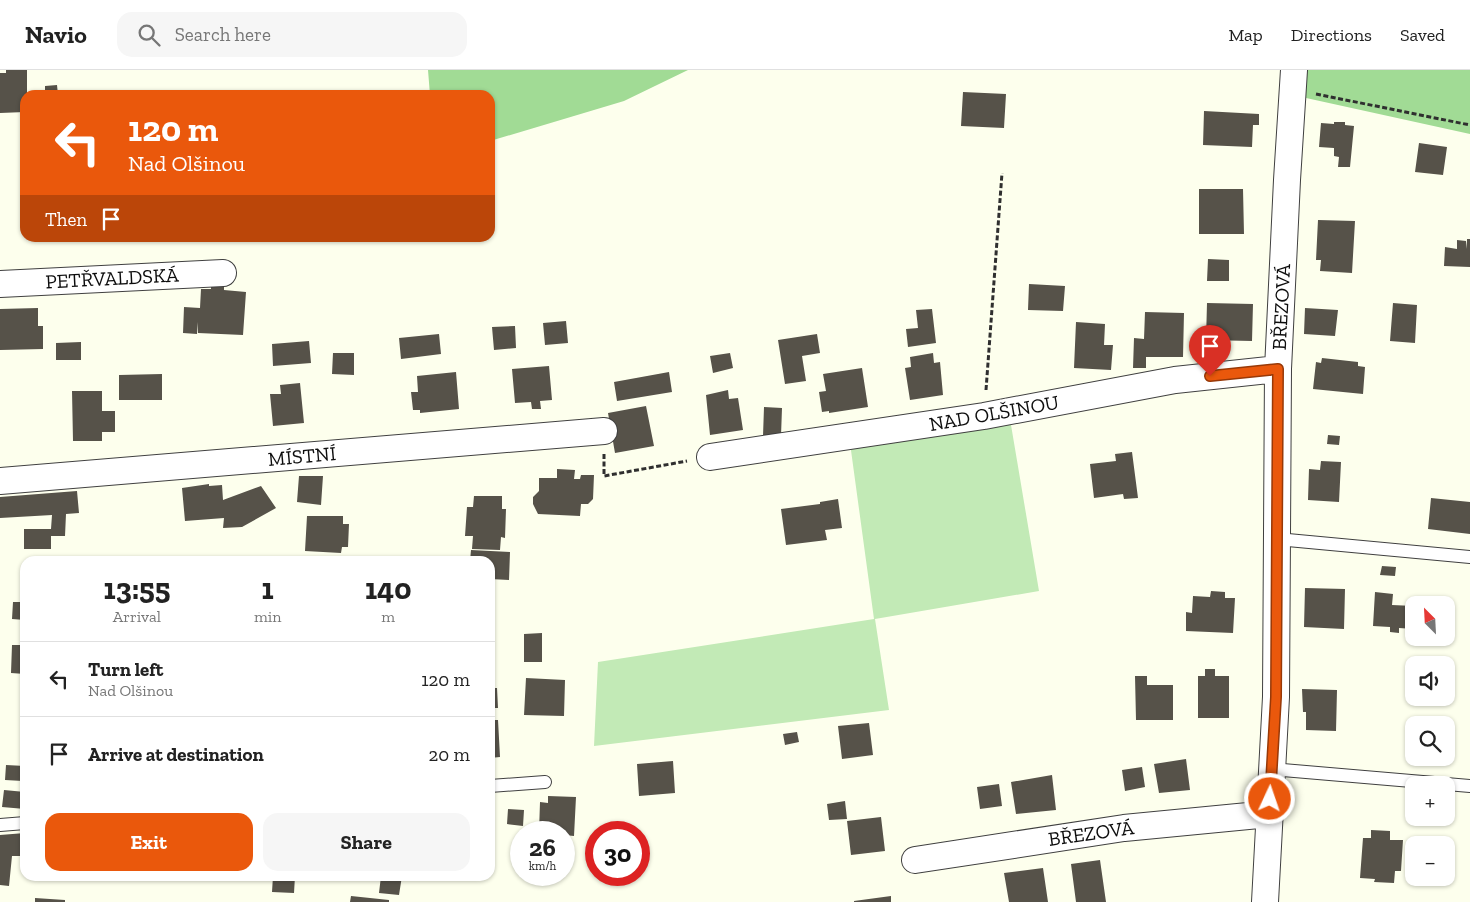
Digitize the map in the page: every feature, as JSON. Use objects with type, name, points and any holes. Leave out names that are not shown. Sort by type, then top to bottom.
[{"type":"street","name":"BŘEZOVÁ","points":[[1265,902],[1276,697],[1278,369],[1294,80]]},
{"type":"street","name":"PETŘVALDSKÁ","points":[[0,284],[224,273]]},
{"type":"street","name":"NAD OLŠINOU","points":[[710,457],[984,416],[1175,380],[1278,369]]},
{"type":"street","name":"MÍSTNÍ","points":[[0,481],[604,431]]},
{"type":"street","name":"BŘEZOVÁ","points":[[914,860],[1124,828],[1269,814]]},
{"type":"lane","points":[[1277,538],[1470,557]]},
{"type":"lane","points":[[1271,769],[1470,786]]},
{"type":"lane","points":[[495,786],[545,782]]},
{"type":"lane","points":[[0,825],[20,823]]},
{"type":"path","points":[[1294,80],[1470,125]]},
{"type":"path","points":[[984,416],[1002,174]]},
{"type":"path","points":[[604,431],[604,476],[710,457]]},
{"type":"green space","points":[[428,70],[688,70],[624,101],[495,140],[495,90],[430,90]]},
{"type":"green space","points":[[1299,70],[1470,70],[1470,134],[1297,96]]},
{"type":"green space","points":[[1010,419],[1039,591],[875,619],[889,710],[594,746],[598,662],[874,619],[850,443]]},
{"type":"building","points":[[6,70],[27,70],[27,90],[20,90],[20,112],[0,113],[0,73],[6,73]]},
{"type":"building","points":[[57,85],[58,90],[45,90],[45,86]]},
{"type":"building","points":[[963,92],[1006,94],[1004,128],[961,126]]},
{"type":"building","points":[[1204,111],[1259,114],[1259,125],[1253,125],[1252,147],[1203,145]]},
{"type":"building","points":[[1334,122],[1345,122],[1345,125],[1354,126],[1350,167],[1338,167],[1339,157],[1334,156],[1334,148],[1319,147],[1321,123],[1334,124]]},
{"type":"building","points":[[1419,143],[1447,147],[1443,175],[1415,172]]},
{"type":"building","points":[[1199,189],[1243,189],[1244,234],[1199,234]]},
{"type":"building","points":[[1318,220],[1355,221],[1352,273],[1320,271],[1321,260],[1316,260]]},
{"type":"building","points":[[1467,239],[1470,239],[1470,267],[1444,266],[1445,247],[1457,249],[1457,240],[1466,241],[1467,249]]},
{"type":"building","points":[[1208,259],[1229,260],[1229,281],[1207,281]]},
{"type":"building","points":[[1029,284],[1065,286],[1063,311],[1028,310]]},
{"type":"building","points":[[211,285],[224,286],[224,290],[246,292],[243,335],[198,333],[198,322],[197,334],[183,333],[184,307],[200,308],[201,289],[211,289]]},
{"type":"building","points":[[1207,303],[1253,304],[1252,341],[1206,340]]},
{"type":"building","points":[[1393,303],[1417,305],[1415,343],[1390,341]]},
{"type":"building","points":[[38,308],[38,326],[43,326],[43,349],[0,350],[0,309]]},
{"type":"building","points":[[1305,308],[1338,310],[1335,336],[1304,334]]},
{"type":"building","points":[[932,309],[936,343],[908,347],[906,329],[918,328],[916,310]]},
{"type":"building","points":[[1145,312],[1184,313],[1183,357],[1146,357],[1146,368],[1133,368],[1134,338],[1144,339]]},
{"type":"building","points":[[566,321],[568,343],[545,345],[543,323]]},
{"type":"building","points":[[1076,322],[1105,324],[1104,345],[1113,345],[1111,370],[1074,368]]},
{"type":"building","points":[[515,326],[516,348],[494,350],[492,327]]},
{"type":"building","points":[[439,334],[441,354],[401,359],[399,338]]},
{"type":"building","points":[[817,334],[820,353],[802,356],[806,381],[785,384],[778,340]]},
{"type":"building","points":[[309,341],[311,363],[273,366],[272,344]]},
{"type":"building","points":[[81,342],[81,360],[56,360],[56,343]]},
{"type":"building","points":[[333,353],[354,353],[354,375],[332,374]]},
{"type":"building","points":[[730,353],[733,368],[713,373],[710,356]]},
{"type":"building","points":[[933,353],[934,363],[940,362],[943,395],[910,400],[905,368],[911,367],[910,357]]},
{"type":"building","points":[[1322,358],[1358,362],[1358,366],[1365,367],[1363,394],[1313,389],[1316,362],[1321,363]]},
{"type":"building","points":[[549,366],[552,400],[540,401],[541,409],[532,409],[531,402],[515,403],[512,369]]},
{"type":"building","points":[[862,368],[868,407],[829,413],[829,411],[822,412],[819,392],[826,391],[823,374]]},
{"type":"building","points":[[456,372],[459,409],[420,413],[420,410],[413,410],[411,392],[418,392],[417,376]]},
{"type":"building","points":[[669,372],[672,392],[617,401],[614,382]]},
{"type":"building","points":[[162,374],[162,400],[119,400],[119,375]]},
{"type":"building","points":[[300,383],[304,423],[273,426],[270,394],[281,394],[280,385]]},
{"type":"building","points":[[728,390],[729,399],[738,398],[743,430],[710,435],[706,395]]},
{"type":"building","points":[[72,391],[102,391],[102,411],[115,411],[115,432],[102,432],[102,441],[73,441]]},
{"type":"building","points":[[646,406],[654,446],[615,453],[608,413]]},
{"type":"building","points":[[764,407],[782,408],[781,436],[763,436]]},
{"type":"building","points":[[1328,435],[1340,436],[1339,445],[1327,444]]},
{"type":"building","points":[[1132,452],[1138,498],[1124,499],[1123,494],[1094,498],[1090,464],[1116,461],[1115,454]]},
{"type":"building","points":[[1321,461],[1341,462],[1339,502],[1308,500],[1309,469],[1320,470]]},
{"type":"building","points":[[557,469],[575,470],[574,479],[580,479],[581,475],[594,475],[593,499],[588,504],[581,504],[580,516],[538,514],[533,504],[533,497],[539,491],[539,478],[557,478]]},
{"type":"building","points":[[299,476],[323,476],[321,505],[297,502]]},
{"type":"building","points":[[209,484],[209,486],[222,485],[223,500],[261,486],[276,508],[242,527],[223,528],[224,518],[185,521],[182,488]]},
{"type":"building","points":[[77,491],[79,513],[66,514],[65,536],[51,536],[51,549],[24,549],[24,529],[51,529],[52,515],[0,518],[0,497]]},
{"type":"building","points":[[474,496],[502,496],[502,509],[506,509],[505,538],[501,537],[500,550],[472,549],[473,536],[465,536],[467,507],[473,507]]},
{"type":"building","points":[[1431,498],[1470,502],[1470,534],[1428,529]]},
{"type":"building","points":[[838,499],[842,528],[825,530],[827,540],[786,545],[781,509],[820,504],[820,502]]},
{"type":"building","points":[[307,516],[343,516],[343,524],[349,524],[348,547],[342,547],[341,553],[305,551]]},
{"type":"building","points":[[471,550],[510,552],[509,580],[495,579],[495,556],[470,556]]},
{"type":"building","points":[[1382,566],[1396,567],[1395,576],[1380,575]]},
{"type":"building","points":[[1305,588],[1345,589],[1344,629],[1304,627]]},
{"type":"building","points":[[1211,591],[1225,592],[1225,598],[1235,598],[1233,633],[1186,631],[1186,612],[1192,613],[1193,596],[1210,597]]},
{"type":"building","points":[[1375,592],[1393,594],[1392,605],[1405,606],[1405,628],[1399,628],[1399,633],[1390,632],[1390,627],[1373,626]]},
{"type":"building","points":[[13,602],[20,602],[20,620],[12,619]]},
{"type":"building","points":[[542,633],[542,662],[524,662],[524,634]]},
{"type":"building","points":[[12,645],[20,645],[20,674],[11,673]]},
{"type":"building","points":[[1205,669],[1215,669],[1215,676],[1229,676],[1229,718],[1198,718],[1198,676],[1205,676]]},
{"type":"building","points":[[1135,676],[1147,676],[1147,685],[1173,685],[1173,720],[1136,720]]},
{"type":"building","points":[[526,678],[565,680],[564,716],[524,715]]},
{"type":"building","points":[[495,688],[497,688],[498,708],[495,708]]},
{"type":"building","points":[[1302,689],[1337,690],[1336,731],[1306,730],[1306,712],[1303,712]]},
{"type":"building","points":[[495,720],[498,720],[500,757],[495,758]]},
{"type":"building","points":[[869,723],[873,755],[842,759],[838,726]]},
{"type":"building","points":[[797,732],[799,742],[785,745],[783,734]]},
{"type":"building","points":[[1186,759],[1190,790],[1159,793],[1154,764]]},
{"type":"building","points":[[673,761],[675,793],[639,796],[637,764]]},
{"type":"building","points":[[6,765],[20,766],[20,781],[5,780]]},
{"type":"building","points":[[1142,767],[1145,787],[1125,791],[1122,770]]},
{"type":"building","points":[[1052,775],[1056,810],[1016,814],[1011,782]]},
{"type":"building","points":[[999,784],[1002,806],[980,809],[977,787]]},
{"type":"building","points":[[4,790],[20,792],[20,809],[2,807]]},
{"type":"building","points":[[548,796],[576,797],[575,821],[539,821],[540,802],[548,803]]},
{"type":"building","points":[[845,801],[847,819],[829,820],[827,804]]},
{"type":"building","points":[[508,809],[524,810],[523,821],[510,821],[510,824],[507,824]]},
{"type":"building","points":[[881,817],[885,851],[851,855],[847,821]]},
{"type":"building","points":[[1371,830],[1390,831],[1390,840],[1403,840],[1401,871],[1395,871],[1394,883],[1374,882],[1375,879],[1360,878],[1363,838],[1371,838]]},
{"type":"building","points":[[20,833],[20,856],[12,856],[9,886],[0,885],[0,835]]},
{"type":"building","points":[[1100,860],[1106,902],[1076,902],[1071,864]]},
{"type":"building","points":[[1043,868],[1048,902],[1009,902],[1004,873]]},
{"type":"building","points":[[273,881],[295,881],[294,893],[272,892]]},
{"type":"building","points":[[380,881],[401,881],[399,895],[379,893]]},
{"type":"building","points":[[351,896],[389,900],[389,902],[350,902]]},
{"type":"building","points":[[891,896],[891,902],[854,902],[854,901]]},
{"type":"building","points":[[35,898],[65,900],[65,902],[35,902]]},
{"type":"route","points":[[1210,376],[1278,369],[1276,697],[1270,799]]}]
